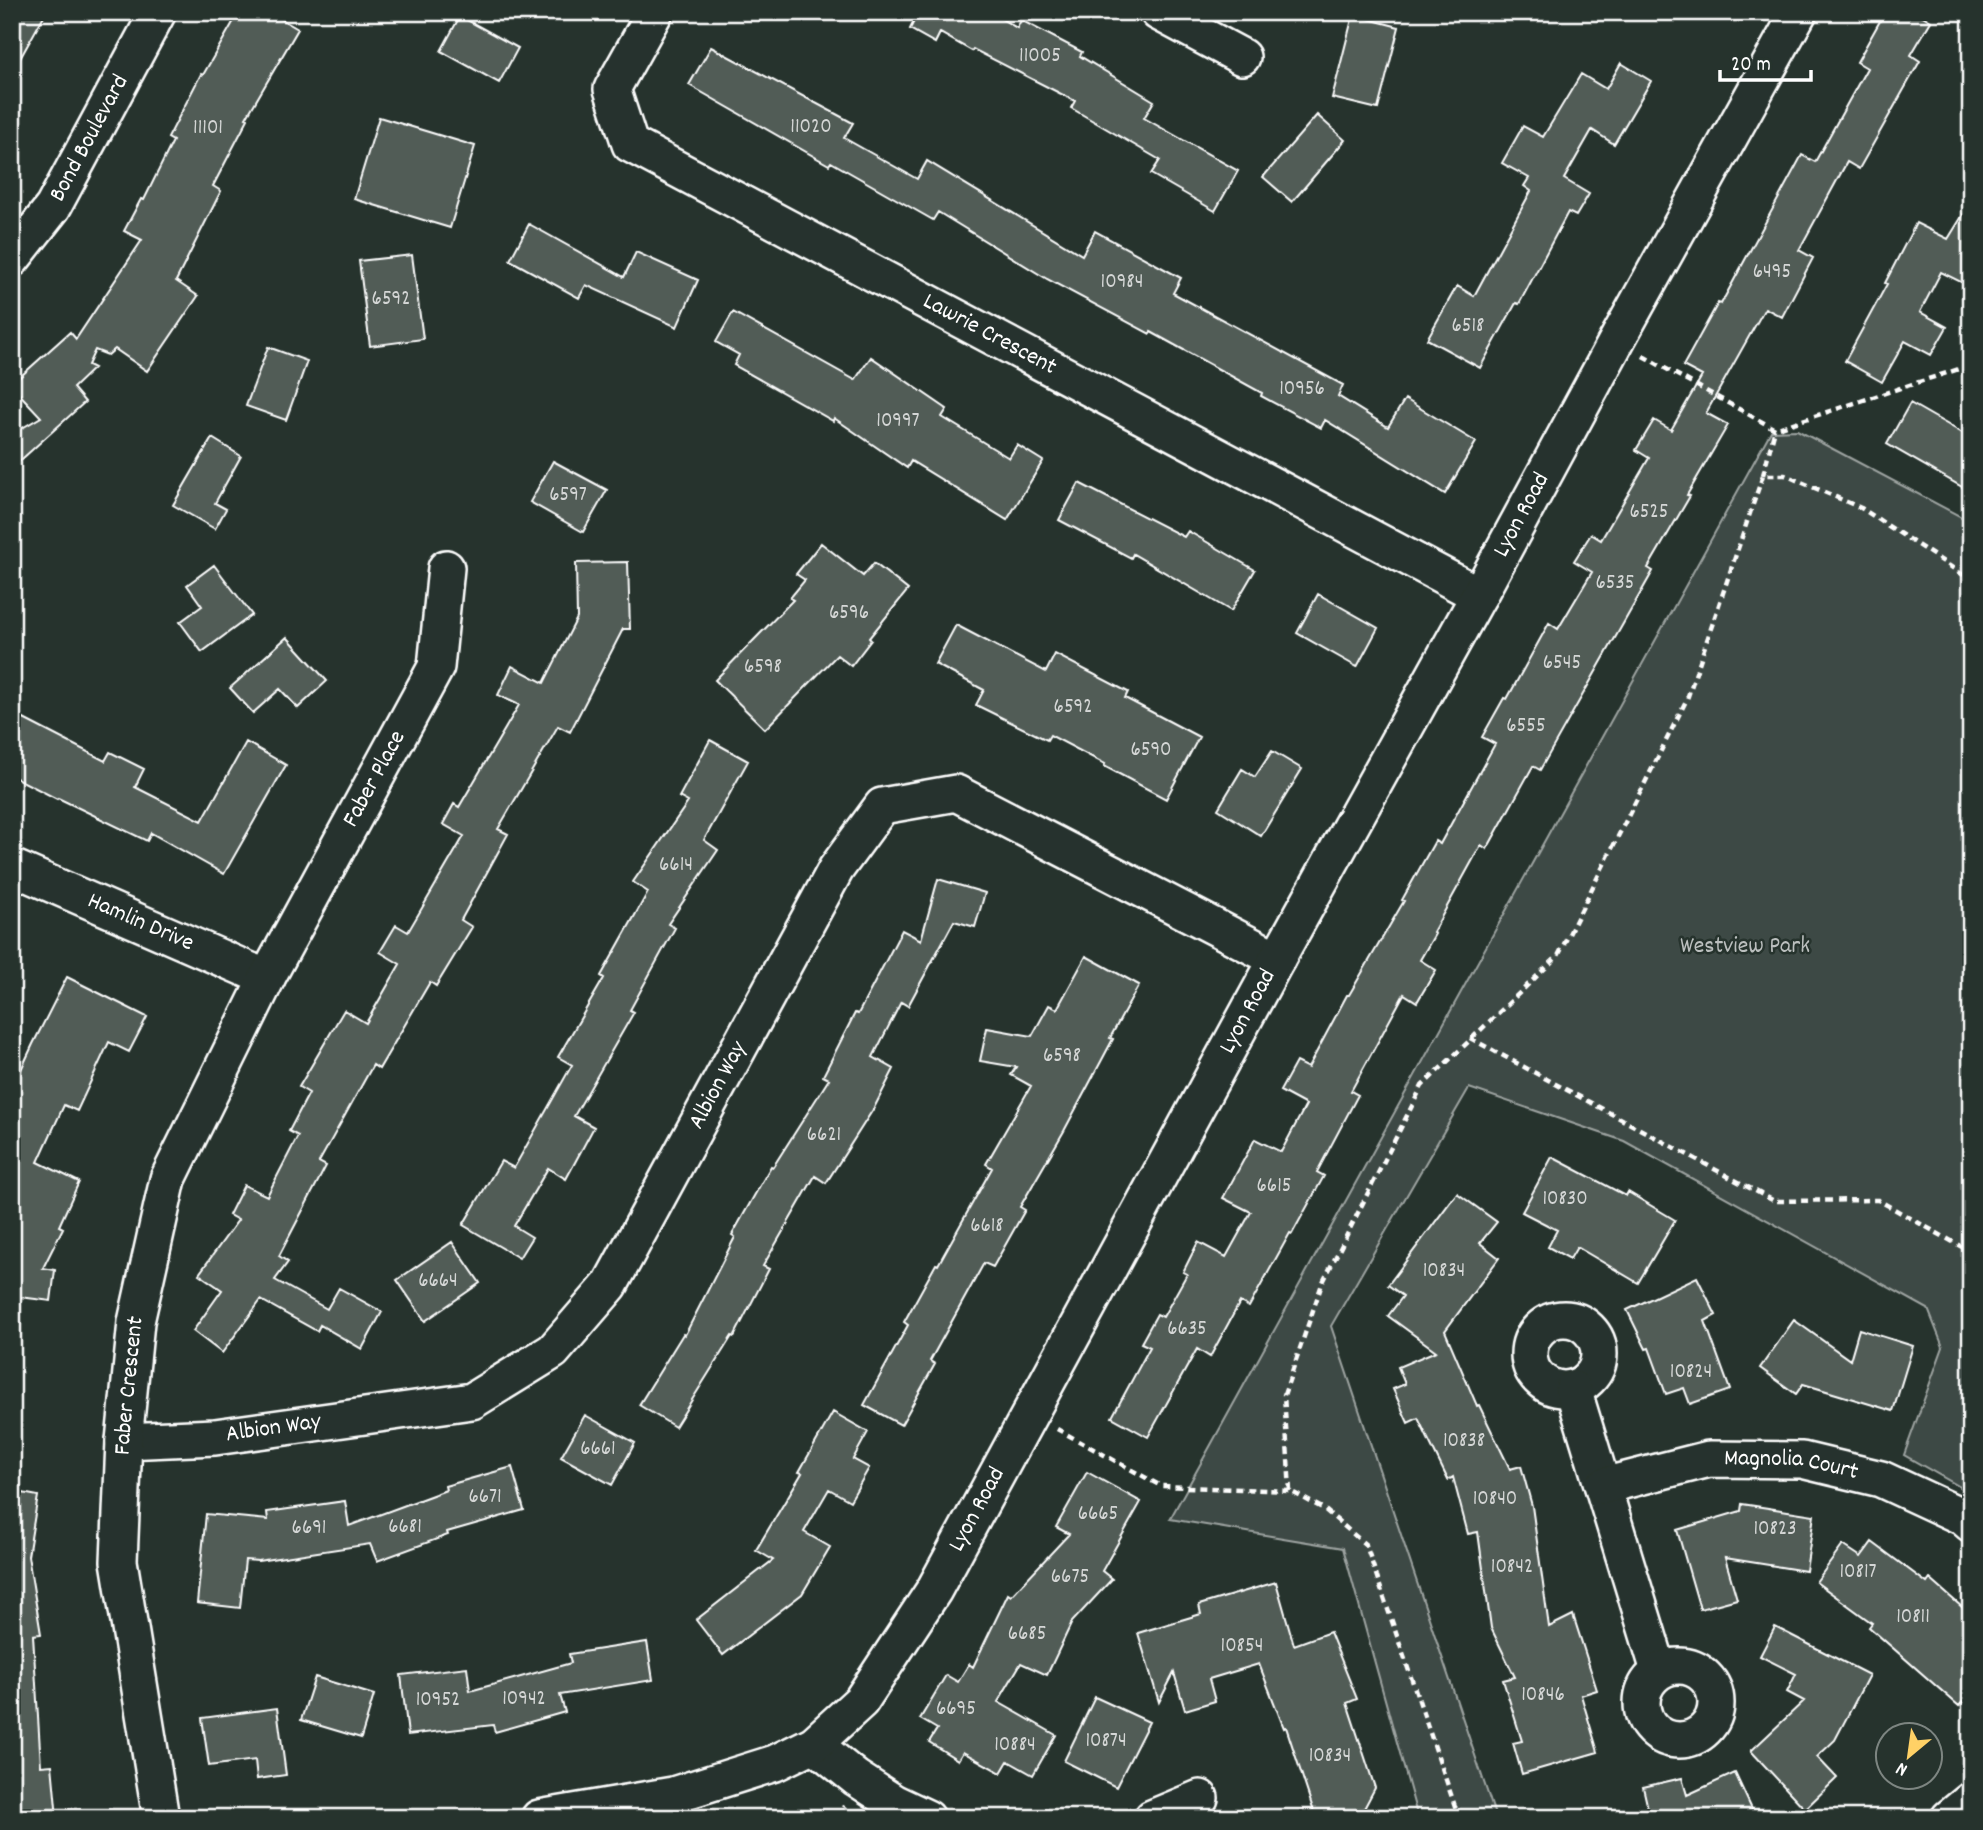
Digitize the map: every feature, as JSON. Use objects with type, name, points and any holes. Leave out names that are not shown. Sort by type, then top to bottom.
[{"type":"street","name":"Bond Boulevard","points":[[12,259],[53,207],[158,12]]},
{"type":"street","name":"Lawrie Crescent","points":[[655,12],[611,89],[629,144],[1479,595]]},
{"type":"street","points":[[1158,12],[1242,57]]},
{"type":"street","name":"Lyon Road","points":[[539,1818],[673,1795],[775,1763],[814,1744],[862,1701],[934,1590],[1616,340],[1799,12]]},
{"type":"street","name":"Faber Place","points":[[268,978],[436,667],[446,568]]},
{"type":"street","name":"Albion Way","points":[[124,1441],[215,1437],[472,1401],[553,1350],[610,1285],[836,869],[882,806],[956,793],[1277,960]]},
{"type":"street","name":"Hamlin Drive","points":[[12,867],[268,978]]},
{"type":"street","name":"Faber Crescent","points":[[161,1818],[119,1561],[124,1441],[136,1322],[168,1179],[268,978]]},
{"type":"street","points":[[1573,1388],[1659,1671]]},
{"type":"street","name":"Magnolia Court","points":[[1603,1486],[1709,1459],[1802,1460],[1881,1479],[1963,1517],[1971,1524]]},
{"type":"street","points":[[814,1744],[856,1778],[893,1802],[927,1818]]},
{"type":"street","points":[[1152,1818],[1200,1798]]},
{"type":"street","points":[[1949,1818],[1971,1800]]},
{"type":"path","points":[[1637,352],[1775,429],[1971,365]]},
{"type":"path","points":[[1290,1491],[1284,1395],[1322,1284],[1422,1086],[1558,956],[1687,699],[1763,475],[1775,429]]},
{"type":"path","points":[[1763,475],[1785,475],[1861,508],[1971,580]]},
{"type":"path","points":[[1470,1038],[1774,1201],[1878,1200],[1971,1252]]},
{"type":"path","points":[[1054,1428],[1161,1486],[1290,1491],[1324,1509],[1366,1545],[1459,1818]]},
{"type":"green space","name":"Westview Park","points":[[1797,430],[1971,522],[1971,1493],[1904,1455],[1943,1347],[1928,1309],[1624,1141],[1469,1088],[1331,1326],[1496,1818],[1418,1818],[1343,1548],[1170,1519],[1771,431]]},
{"type":"building","points":[[12,12],[46,12],[12,73]]},
{"type":"building","points":[[239,12],[269,12],[298,29],[246,118],[248,119],[213,186],[221,191],[176,281],[198,296],[147,371],[115,349],[108,355],[95,350],[88,365],[94,368],[73,388],[85,402],[12,468],[12,434],[41,417],[12,384],[70,332],[76,339],[142,240],[124,231],[141,199],[144,200],[173,141],[168,138],[201,74],[203,75]]},
{"type":"building","points":[[904,12],[990,12],[1017,28],[1021,20],[1082,52],[1080,56],[1154,101],[1144,118],[1238,171],[1215,211],[1151,174],[1160,160],[1071,108],[1075,101],[940,33],[935,43],[910,29],[915,19]]},
{"type":"building","points":[[1885,12],[1916,12],[1931,21],[1911,55],[1920,61],[1859,169],[1847,162],[1799,250],[1813,258],[1782,317],[1765,308],[1706,413],[1728,425],[1648,568],[1653,571],[1540,770],[1533,766],[1487,849],[1481,845],[1433,932],[1435,934],[1420,960],[1436,970],[1417,1002],[1404,994],[1351,1091],[1358,1095],[1317,1172],[1324,1176],[1292,1234],[1290,1233],[1249,1307],[1240,1302],[1210,1357],[1197,1349],[1148,1437],[1112,1417],[1150,1347],[1141,1343],[1157,1314],[1163,1317],[1187,1274],[1183,1272],[1198,1242],[1226,1257],[1251,1212],[1223,1198],[1255,1139],[1281,1152],[1306,1105],[1280,1091],[1296,1062],[1308,1068],[1347,995],[1404,901],[1402,900],[1435,841],[1440,844],[1495,744],[1482,737],[1504,698],[1507,699],[1549,623],[1558,629],[1592,572],[1574,561],[1591,534],[1601,540],[1649,458],[1636,450],[1654,420],[1671,430],[1702,376],[1683,366],[1718,303],[1721,304],[1802,155],[1815,162],[1867,68],[1857,62]]},
{"type":"building","points":[[1353,15],[1399,27],[1378,109],[1332,98]]},
{"type":"building","points":[[460,16],[518,48],[499,83],[441,51]]},
{"type":"building","points":[[711,47],[853,123],[844,138],[917,179],[927,161],[1082,255],[1095,231],[1181,278],[1173,293],[1343,385],[1338,396],[1388,427],[1405,399],[1476,442],[1445,494],[1325,420],[1321,428],[1151,332],[1150,334],[1047,279],[938,212],[933,220],[831,162],[829,165],[689,85]]},
{"type":"building","points":[[1621,63],[1651,81],[1614,144],[1592,130],[1564,179],[1589,194],[1576,216],[1568,212],[1519,304],[1516,303],[1480,368],[1427,339],[1457,286],[1474,296],[1531,191],[1524,186],[1529,178],[1502,163],[1523,126],[1543,137],[1581,74],[1606,89]]},
{"type":"building","points":[[1317,115],[1345,140],[1292,202],[1263,177]]},
{"type":"building","points":[[379,117],[475,146],[450,228],[354,199]]},
{"type":"building","points":[[1971,202],[1971,287],[1941,272],[1920,312],[1947,327],[1931,355],[1905,341],[1882,382],[1845,361],[1887,284],[1885,283],[1916,223],[1948,239]]},
{"type":"building","points":[[529,224],[624,277],[636,252],[698,280],[677,327],[586,285],[579,298],[510,260]]},
{"type":"building","points":[[412,255],[423,339],[370,346],[359,261]]},
{"type":"building","points":[[733,312],[855,380],[871,357],[947,409],[942,417],[1009,458],[1017,445],[1043,461],[1007,520],[911,461],[907,468],[834,418],[833,421],[734,365],[739,355],[716,342]]},
{"type":"building","points":[[268,347],[307,361],[286,420],[246,406]]},
{"type":"building","points":[[1910,403],[1971,438],[1971,492],[1887,444]]},
{"type":"building","points":[[212,438],[241,456],[215,503],[226,509],[215,529],[173,505]]},
{"type":"building","points":[[553,461],[607,490],[583,532],[530,502]]},
{"type":"building","points":[[1079,483],[1184,537],[1188,531],[1255,570],[1231,611],[1133,554],[1131,558],[1059,520]]},
{"type":"building","points":[[821,543],[863,576],[874,563],[908,590],[869,638],[871,640],[851,666],[837,655],[765,729],[715,680],[793,600],[790,598],[805,580],[796,574]]},
{"type":"building","points":[[628,562],[630,629],[623,629],[570,732],[558,726],[498,829],[508,834],[461,920],[472,927],[436,986],[430,982],[379,1069],[373,1065],[319,1162],[326,1166],[279,1256],[288,1262],[275,1280],[327,1309],[339,1288],[382,1312],[362,1349],[320,1325],[317,1331],[261,1300],[222,1353],[193,1331],[222,1290],[199,1274],[238,1220],[229,1215],[244,1185],[267,1196],[298,1136],[289,1131],[309,1093],[299,1087],[344,1010],[366,1023],[400,964],[380,952],[396,925],[408,932],[464,836],[443,824],[454,804],[459,807],[519,705],[498,695],[512,666],[544,683],[577,618],[576,563]]},
{"type":"building","points":[[214,565],[252,615],[202,652],[180,622],[202,606],[187,585]]},
{"type":"building","points":[[1318,594],[1378,628],[1357,667],[1297,633]]},
{"type":"building","points":[[956,625],[1046,672],[1055,654],[1128,692],[1125,698],[1199,737],[1166,799],[1050,735],[1047,740],[976,705],[984,690],[935,664]]},
{"type":"building","points":[[287,637],[327,681],[298,708],[280,689],[253,713],[230,688]]},
{"type":"building","points":[[12,713],[105,761],[110,752],[144,769],[135,787],[202,821],[246,742],[286,765],[224,874],[151,833],[147,841],[12,776]]},
{"type":"building","points":[[710,740],[748,761],[704,840],[718,850],[668,924],[675,928],[630,1010],[634,1012],[574,1116],[594,1127],[566,1179],[548,1168],[514,1226],[532,1237],[519,1258],[463,1225],[501,1161],[514,1168],[572,1065],[558,1057],[604,978],[601,976],[648,892],[633,882],[688,802],[679,797]]},
{"type":"building","points":[[1272,751],[1302,769],[1261,836],[1218,809],[1242,769],[1255,777]]},
{"type":"building","points":[[938,879],[985,893],[975,927],[954,921],[908,1006],[901,1002],[873,1057],[894,1069],[874,1108],[826,1183],[815,1176],[763,1266],[769,1269],[734,1337],[732,1336],[675,1427],[639,1405],[683,1334],[685,1335],[735,1237],[732,1235],[771,1166],[773,1167],[829,1079],[823,1076],[902,930],[921,940]]},
{"type":"building","points":[[1086,956],[1139,985],[1064,1131],[1020,1207],[1025,1210],[993,1267],[984,1263],[930,1361],[935,1364],[901,1425],[864,1405],[908,1325],[904,1322],[992,1168],[986,1164],[1031,1086],[1011,1075],[1016,1067],[980,1061],[987,1028],[1032,1036],[1049,1005],[1057,1009]]},
{"type":"building","points":[[67,977],[147,1017],[129,1052],[109,1042],[77,1111],[64,1105],[38,1162],[79,1182],[59,1226],[63,1228],[43,1268],[55,1270],[51,1301],[12,1296],[12,1089]]},
{"type":"building","points":[[1552,1157],[1626,1196],[1628,1192],[1675,1220],[1638,1283],[1577,1247],[1570,1259],[1548,1247],[1557,1230],[1522,1212]]},
{"type":"building","points":[[1457,1193],[1497,1222],[1480,1243],[1499,1258],[1445,1331],[1477,1406],[1479,1405],[1510,1469],[1521,1466],[1532,1506],[1549,1627],[1573,1615],[1597,1690],[1581,1695],[1598,1752],[1522,1774],[1513,1743],[1522,1741],[1503,1680],[1515,1677],[1491,1628],[1478,1532],[1468,1534],[1453,1477],[1448,1480],[1418,1418],[1408,1423],[1393,1389],[1405,1384],[1398,1367],[1436,1351],[1388,1316],[1403,1296],[1388,1285]]},
{"type":"building","points":[[452,1242],[480,1283],[425,1321],[397,1280]]},
{"type":"building","points":[[1697,1277],[1716,1315],[1705,1321],[1730,1390],[1690,1404],[1684,1388],[1666,1394],[1649,1348],[1646,1349],[1627,1310]]},
{"type":"building","points":[[1794,1320],[1850,1360],[1859,1329],[1913,1346],[1893,1411],[1803,1384],[1796,1394],[1760,1368]]},
{"type":"building","points":[[833,1412],[868,1432],[853,1459],[869,1468],[850,1501],[829,1489],[804,1532],[830,1547],[802,1594],[723,1655],[696,1620],[773,1560],[756,1550],[802,1473],[799,1472]]},
{"type":"building","points":[[585,1415],[635,1443],[612,1485],[561,1457]]},
{"type":"building","points":[[512,1467],[524,1510],[447,1532],[448,1535],[377,1561],[370,1544],[258,1561],[245,1560],[240,1608],[197,1603],[206,1514],[268,1520],[267,1512],[345,1501],[349,1526],[446,1490],[445,1486]]},
{"type":"building","points":[[1087,1472],[1141,1502],[1102,1571],[1112,1579],[1072,1622],[1047,1675],[1021,1663],[998,1702],[1056,1735],[1033,1775],[1008,1761],[1001,1773],[963,1752],[958,1760],[929,1742],[937,1729],[920,1719],[946,1675],[958,1682],[969,1664],[973,1667],[1008,1594],[1011,1596],[1069,1534],[1056,1527]]},
{"type":"building","points":[[12,1491],[38,1496],[28,1556],[41,1634],[33,1635],[41,1766],[52,1765],[57,1818],[12,1818]]},
{"type":"building","points":[[1742,1504],[1814,1515],[1806,1571],[1725,1558],[1737,1599],[1700,1609],[1677,1530],[1741,1511]]},
{"type":"building","points":[[1872,1542],[1927,1583],[1930,1579],[1971,1615],[1971,1692],[1959,1706],[1869,1627],[1872,1623],[1816,1582],[1843,1545],[1861,1557]]},
{"type":"building","points":[[1276,1582],[1294,1645],[1330,1632],[1357,1699],[1347,1703],[1375,1788],[1359,1818],[1316,1818],[1286,1727],[1284,1728],[1259,1664],[1209,1679],[1215,1701],[1185,1710],[1174,1673],[1159,1702],[1138,1633],[1201,1614],[1199,1605]]},
{"type":"building","points":[[1775,1627],[1869,1675],[1835,1740],[1817,1757],[1837,1778],[1805,1809],[1751,1751],[1804,1701],[1787,1692],[1796,1674],[1760,1656]]},
{"type":"building","points":[[647,1642],[653,1680],[560,1695],[565,1712],[495,1732],[493,1725],[408,1735],[401,1675],[467,1667],[470,1691],[571,1663],[569,1654]]},
{"type":"building","points":[[315,1677],[374,1695],[361,1738],[301,1720]]},
{"type":"building","points":[[1095,1697],[1149,1722],[1116,1787],[1064,1761]]},
{"type":"building","points":[[277,1708],[286,1775],[257,1779],[255,1760],[209,1766],[202,1718]]},
{"type":"building","points":[[1735,1773],[1756,1818],[1639,1818],[1649,1813],[1643,1787],[1682,1778],[1687,1795]]}]
